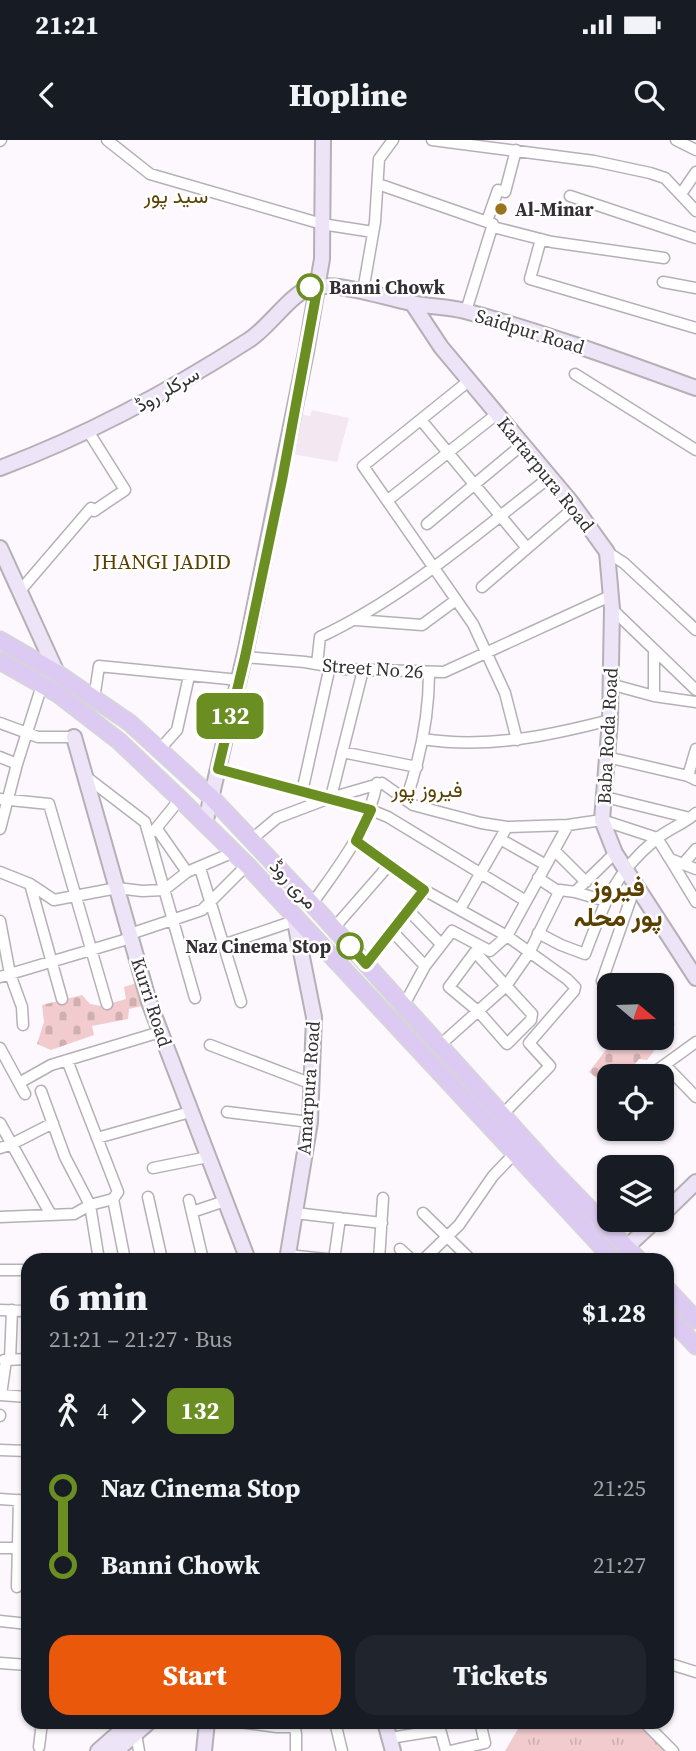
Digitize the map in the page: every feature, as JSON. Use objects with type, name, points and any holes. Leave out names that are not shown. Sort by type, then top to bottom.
[{"type":"main road","name":"مری روڈ","points":[[0,640],[57,673],[130,723],[211,797],[334,928],[552,1170],[633,1253]]},
{"type":"main road","name":"مری روڈ","points":[[0,661],[58,694],[119,741],[180,799],[247,865],[294,919],[388,1015],[607,1253]]},
{"type":"main road","points":[[674,1297],[696,1321]]},
{"type":"main road","points":[[674,1322],[696,1346]]},
{"type":"street","points":[[107,140],[150,174],[322,224],[373,232]]},
{"type":"street","points":[[205,824],[245,657],[282,480],[318,285],[322,259],[323,140]]},
{"type":"street","points":[[363,291],[373,232],[379,159],[393,140]]},
{"type":"street","points":[[432,140],[594,160],[656,175],[665,178],[696,211]]},
{"type":"street","points":[[676,140],[696,150]]},
{"type":"street","points":[[464,311],[498,190],[506,192],[516,150]]},
{"type":"street","points":[[681,194],[696,172]]},
{"type":"street","points":[[378,186],[541,239],[664,258]]},
{"type":"street","points":[[378,186],[490,226],[464,311]]},
{"type":"street","points":[[570,196],[696,238]]},
{"type":"street","points":[[541,239],[530,279],[696,328]]},
{"type":"street","points":[[663,282],[696,288]]},
{"type":"street","name":"Saidpur Road","points":[[318,285],[464,311],[538,331],[696,387]]},
{"type":"street","name":"سرکلر روڈ","points":[[0,468],[88,431],[175,386],[248,340],[306,289],[318,285]]},
{"type":"street","name":"Kartarpura Road","points":[[412,303],[442,347],[575,507],[607,552],[624,563],[696,630]]},
{"type":"street","points":[[575,374],[696,450]]},
{"type":"street","points":[[470,380],[362,466],[473,624],[505,693],[517,740]]},
{"type":"street","points":[[388,500],[498,413]]},
{"type":"street","points":[[421,420],[527,548]]},
{"type":"street","points":[[19,592],[93,509],[125,490],[88,431]]},
{"type":"street","points":[[427,524],[523,444]]},
{"type":"street","points":[[317,664],[320,637],[356,620],[458,551],[550,477]]},
{"type":"street","points":[[482,587],[575,507]]},
{"type":"street","points":[[0,548],[57,673]]},
{"type":"street","name":"Baba Roda Road","points":[[607,552],[611,602],[610,720],[602,820],[615,853],[696,977]]},
{"type":"street","points":[[356,620],[422,625],[456,600]]},
{"type":"street","points":[[611,602],[654,650],[696,690]]},
{"type":"street","name":"Street No 26","points":[[245,657],[363,670],[444,672],[611,602]]},
{"type":"street","points":[[654,650],[654,696]]},
{"type":"street","points":[[94,699],[99,666],[239,680]]},
{"type":"street","points":[[302,792],[330,666]]},
{"type":"street","points":[[329,798],[363,670]]},
{"type":"street","points":[[406,800],[423,739],[429,698],[429,673]]},
{"type":"street","points":[[160,749],[177,730],[189,676]]},
{"type":"street","points":[[610,684],[654,696],[696,702]]},
{"type":"street","points":[[0,829],[4,800],[42,685]]},
{"type":"street","points":[[423,739],[461,742],[517,740],[610,720]]},
{"type":"street","points":[[0,723],[26,734],[74,737]]},
{"type":"street","name":"Kurri Road","points":[[74,737],[149,1002],[245,1253]]},
{"type":"street","points":[[607,757],[692,778],[696,749]]},
{"type":"street","points":[[342,752],[417,768]]},
{"type":"street","points":[[0,757],[17,764]]},
{"type":"street","points":[[218,769],[329,798],[388,817],[526,901]]},
{"type":"street","points":[[84,775],[145,822],[195,998]]},
{"type":"street","points":[[312,904],[356,841],[371,810],[377,783]]},
{"type":"street","points":[[252,839],[276,818],[377,783],[389,787],[413,805],[481,823],[507,827],[568,825],[602,820],[657,838],[696,902]]},
{"type":"street","points":[[605,797],[693,815]]},
{"type":"street","points":[[149,836],[180,799]]},
{"type":"street","points":[[4,800],[49,804],[107,1004]]},
{"type":"street","points":[[538,933],[585,954],[606,901],[625,867],[657,838],[693,815]]},
{"type":"street","points":[[404,1005],[425,965],[452,931],[490,951],[508,936],[568,825]]},
{"type":"street","points":[[460,909],[507,827]]},
{"type":"street","points":[[157,829],[187,872]]},
{"type":"street","points":[[500,839],[546,865]]},
{"type":"street","points":[[356,841],[424,890],[508,936],[567,979],[575,989],[529,1043],[550,1066],[503,1114]]},
{"type":"street","points":[[683,864],[696,849]]},
{"type":"street","points":[[554,850],[586,882]]},
{"type":"street","points":[[0,872],[30,884],[54,900],[117,888],[164,890],[187,872],[234,852]]},
{"type":"street","points":[[575,892],[615,853]]},
{"type":"street","points":[[670,859],[696,869]]},
{"type":"street","points":[[334,928],[389,864]]},
{"type":"street","points":[[5,976],[91,950],[202,910],[247,865]]},
{"type":"street","points":[[200,868],[241,1002]]},
{"type":"street","points":[[538,878],[559,892]]},
{"type":"street","points":[[30,884],[62,999]]},
{"type":"street","points":[[605,973],[636,884]]},
{"type":"street","points":[[366,964],[424,890]]},
{"type":"street","points":[[439,1046],[506,986],[529,953],[560,890],[606,901]]},
{"type":"street","points":[[408,910],[441,944]]},
{"type":"street","points":[[223,946],[294,919]]},
{"type":"street","name":"Amarpura Road","points":[[288,1253],[310,1122],[314,1017],[294,919]]},
{"type":"street","points":[[0,921],[5,976],[22,1007],[23,1025]]},
{"type":"street","points":[[391,931],[425,965]]},
{"type":"street","points":[[473,954],[477,954],[532,1017],[507,1044],[479,1012],[449,987],[473,954]]},
{"type":"street","points":[[19,1083],[51,1065],[160,1032]]},
{"type":"street","points":[[666,1064],[696,1042]]},
{"type":"street","points":[[210,1045],[312,1084]]},
{"type":"street","points":[[0,1048],[4,1063],[25,1094]]},
{"type":"street","points":[[0,1217],[74,1214],[90,1205],[113,1199],[118,1192],[67,1060]]},
{"type":"street","points":[[674,1074],[696,1097]]},
{"type":"street","points":[[41,1091],[65,1157],[90,1205],[98,1253]]},
{"type":"street","points":[[97,1138],[190,1112]]},
{"type":"street","points":[[227,1112],[310,1122]]},
{"type":"street","points":[[0,1123],[51,1215]]},
{"type":"street","points":[[0,1148],[53,1123]]},
{"type":"street","points":[[430,1253],[459,1225],[503,1164],[514,1154]]},
{"type":"street","points":[[153,1168],[208,1157]]},
{"type":"street","points":[[674,1203],[696,1181]]},
{"type":"street","points":[[148,1197],[160,1253]]},
{"type":"street","points":[[380,1253],[383,1198]]},
{"type":"street","points":[[113,1199],[124,1253]]},
{"type":"street","points":[[189,1200],[201,1253]]},
{"type":"street","points":[[192,1212],[225,1201]]},
{"type":"street","points":[[295,1213],[382,1223]]},
{"type":"street","points":[[423,1213],[464,1253]]},
{"type":"street","points":[[335,1253],[340,1218]]},
{"type":"street","points":[[627,1247],[643,1232]]},
{"type":"street","points":[[400,1249],[404,1253]]},
{"type":"street","points":[[0,1270],[21,1270]]},
{"type":"street","points":[[0,1310],[21,1311]]},
{"type":"street","points":[[12,1310],[1,1395],[21,1396]]},
{"type":"street","points":[[0,1450],[21,1451]]},
{"type":"street","points":[[0,1499],[21,1500]]},
{"type":"street","points":[[0,1548],[21,1548]]},
{"type":"street","points":[[17,1587],[21,1561]]},
{"type":"street","points":[[0,1621],[21,1623]]},
{"type":"street","points":[[0,1663],[21,1664]]},
{"type":"street","points":[[674,1664],[696,1672]]},
{"type":"street","points":[[39,1747],[41,1729]]},
{"type":"street","points":[[98,1751],[123,1729]]},
{"type":"street","points":[[116,1751],[124,1729]]},
{"type":"street","points":[[126,1729],[139,1751]]},
{"type":"street","points":[[204,1751],[206,1729]]},
{"type":"street","points":[[294,1729],[296,1751]]},
{"type":"street","points":[[337,1729],[342,1751]]},
{"type":"street","points":[[391,1744],[431,1729]]},
{"type":"street","points":[[440,1729],[448,1751],[485,1743],[482,1729]]},
{"type":"street","points":[[651,1729],[673,1751]]},
{"type":"shaded area","points":[[312,410],[349,418],[337,462],[287,453],[295,413],[310,416]]},
{"type":"green space","points":[[140,982],[146,1005],[129,1009],[128,1019],[92,1026],[94,1035],[51,1050],[37,1044],[44,1022],[42,1005],[82,995],[90,1004],[101,1006],[126,999],[124,987]]},
{"type":"green space","points":[[606,1050],[655,1050],[647,1060],[639,1059],[635,1064],[597,1064],[597,1078],[589,1072]]},
{"type":"green space","points":[[518,1729],[645,1729],[668,1751],[505,1751]]},
{"type":"bus line","name":"132","points":[[310,287],[318,285],[282,480],[218,769],[371,810],[356,841],[424,890],[366,964],[350,946]]},
{"type":"place","name":"Al-Minar","points":[[501,209]]},
{"type":"place","name":"Banni Chowk","points":[[310,287]]},
{"type":"place","name":"Naz Cinema Stop","points":[[350,946]]},
{"type":"district","name":"سید پور","points":[[176,195]]},
{"type":"district","name":"JHANGI JADID","points":[[162,561]]},
{"type":"district","name":"فیروز پور","points":[[427,789]]},
{"type":"district","name":"فیروز پور محلہ","points":[[618,902]]}]
